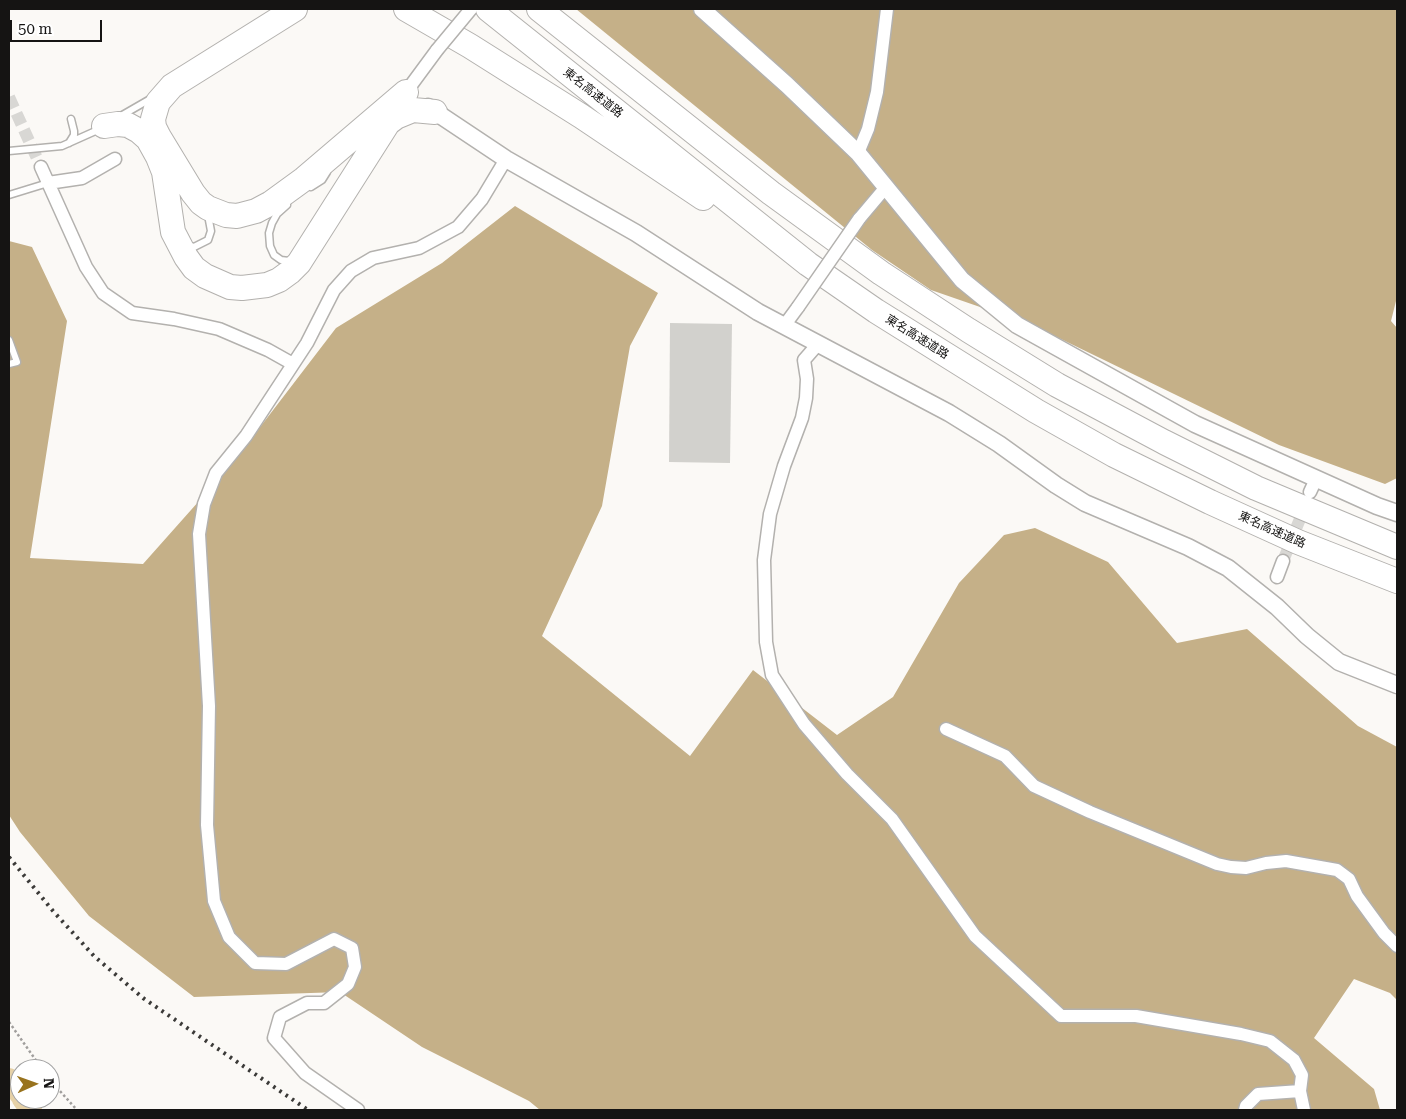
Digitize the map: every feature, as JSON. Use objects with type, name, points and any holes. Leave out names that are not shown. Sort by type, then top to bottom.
[{"type":"highway","points":[[295,9],[172,86],[158,102],[154,112],[154,127],[193,193],[201,203],[226,215],[237,216],[256,211],[288,191],[331,157],[406,92]]},
{"type":"highway","points":[[406,9],[470,46],[808,264]]},
{"type":"highway","name":"東名高速道路","points":[[488,9],[808,264],[876,311],[1019,401],[1114,455],[1210,502],[1298,542],[1397,581]]},
{"type":"highway","points":[[539,9],[772,193],[881,273],[968,330],[1057,385],[1164,442],[1256,488],[1397,547]]},
{"type":"highway","points":[[553,9],[632,83]]},
{"type":"highway","points":[[104,126],[128,125],[148,139],[164,172],[173,232],[179,246],[194,268],[205,276],[230,287],[255,288],[279,280],[290,272],[305,254],[388,124],[396,117],[413,110],[435,112]]},
{"type":"street","points":[[471,9],[406,92],[506,159],[636,233],[758,312],[949,413],[1085,503],[1188,547],[1228,568],[1339,662],[1397,685]]},
{"type":"street","points":[[702,9],[787,85],[858,153],[962,280],[1017,324],[1194,424],[1313,486],[1397,513]]},
{"type":"street","points":[[858,153],[868,129],[877,92],[887,9]]},
{"type":"street","points":[[48,183],[82,178],[115,159]]},
{"type":"street","points":[[358,1110],[305,1073],[274,1038],[280,1017],[307,1003],[324,1003],[348,984],[355,967],[352,948],[334,938],[286,964],[255,963],[229,936],[214,901],[207,825],[209,706],[200,534],[204,504],[216,473],[246,436],[307,343],[334,290],[351,271],[373,258],[419,248],[458,227],[482,198],[506,159]]},
{"type":"street","points":[[41,166],[86,267],[103,293],[132,313],[174,319],[219,329],[268,350],[293,364]]},
{"type":"street","points":[[784,326],[860,219],[886,187]]},
{"type":"street","points":[[818,344],[804,360],[807,379],[802,418],[784,466],[770,514],[764,560],[766,642],[772,675],[804,724],[847,774],[892,819],[975,936],[1061,1016],[1136,1016],[1270,1041],[1294,1060],[1302,1075],[1300,1091],[1304,1110]]},
{"type":"street","points":[[1277,577],[1283,561]]},
{"type":"street","points":[[946,729],[1004,756],[1034,786],[1090,812],[1218,864],[1246,868],[1286,862],[1337,870],[1349,879],[1356,896],[1384,933],[1397,946]]},
{"type":"street","points":[[1245,1110],[1246,1106],[1258,1094],[1300,1091]]},
{"type":"lane","points":[[9,151],[62,146],[104,126],[172,86]]},
{"type":"lane","points":[[62,146],[68,143],[74,136],[74,126],[71,119]]},
{"type":"lane","points":[[307,191],[322,180],[328,172],[331,157]]},
{"type":"lane","points":[[9,195],[48,183]]},
{"type":"lane","points":[[292,201],[277,214],[272,223],[269,233],[270,246],[274,255],[281,260],[289,261],[305,254]]},
{"type":"lane","points":[[173,232],[185,245],[194,247],[208,240],[211,231],[209,218],[201,203]]},
{"type":"lane","points":[[9,340],[16,362],[9,364]]},
{"type":"path","points":[[9,1022],[35,1059]]},
{"type":"path","points":[[60,1091],[77,1110]]},
{"type":"shaded area","points":[[576,9],[1397,9],[1397,297],[1391,321],[1397,328],[1397,478],[1385,484],[1279,445],[1032,325],[931,290],[872,250]]},
{"type":"shaded area","points":[[515,206],[658,293],[630,346],[602,506],[542,636],[690,756],[753,670],[837,735],[893,697],[959,583],[1004,535],[1035,528],[1108,562],[1177,643],[1247,629],[1358,726],[1397,747],[1397,1000],[1390,993],[1354,979],[1314,1038],[1374,1089],[1380,1110],[540,1110],[529,1101],[422,1047],[340,992],[194,997],[89,916],[20,832],[9,815],[9,241],[32,247],[67,321],[30,558],[143,564],[231,465],[336,328],[442,263]]},
{"type":"building","points":[[670,323],[732,324],[730,463],[669,462]]},
{"type":"tunnel","points":[[9,97],[41,167]]},
{"type":"tunnel","points":[[1283,561],[1306,504]]},
{"type":"railway","points":[[9,857],[53,911],[94,956],[143,998],[308,1110]]}]
